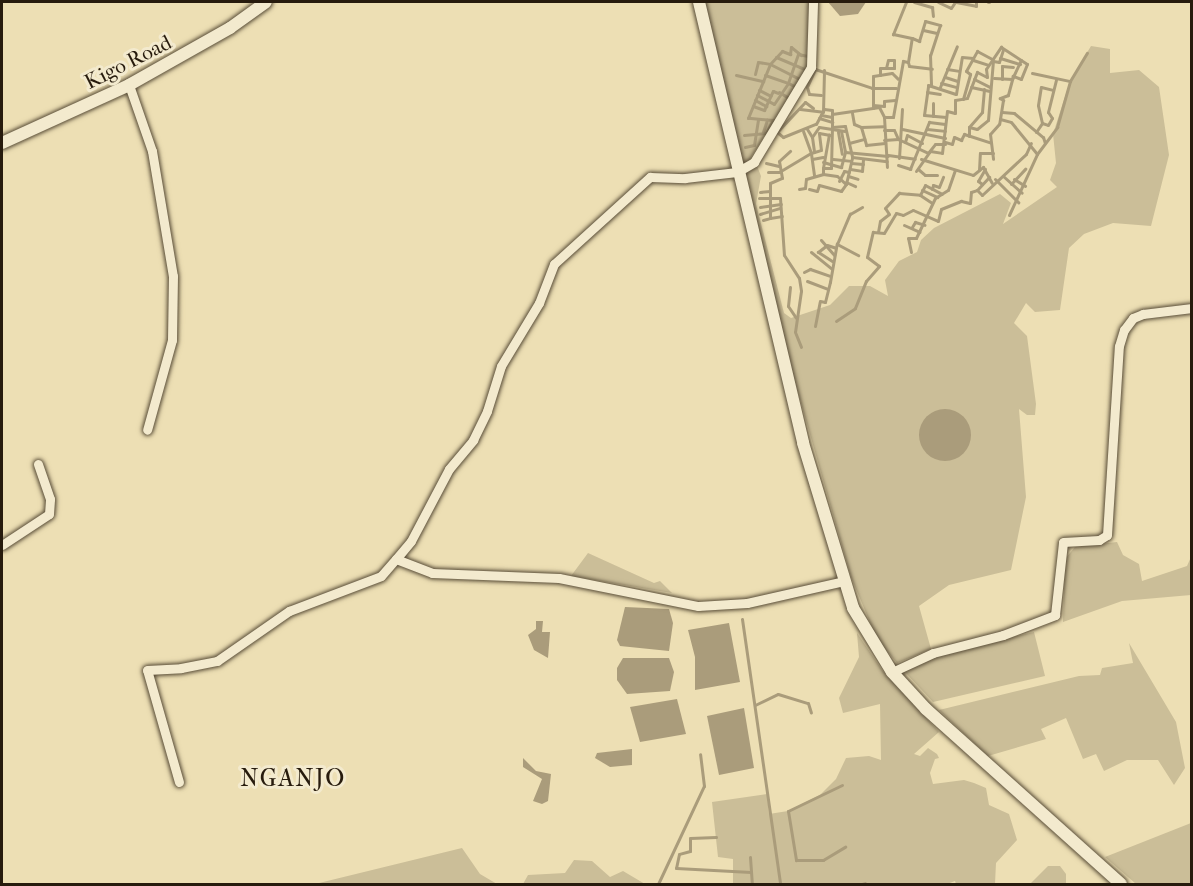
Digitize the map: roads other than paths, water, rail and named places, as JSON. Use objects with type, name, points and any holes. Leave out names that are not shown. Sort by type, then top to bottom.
[{"type":"street","name":"Kigo Road","points":[[2,142],[129,85],[230,28],[266,2]]},
{"type":"street","points":[[699,2],[737,172],[803,443],[844,581],[865,631],[892,672],[926,710],[1121,885]]},
{"type":"street","points":[[178,782],[147,670],[181,669],[217,661],[288,611],[381,576],[411,541],[449,469],[477,433],[501,366],[539,303],[547,276],[560,257],[650,177],[685,178],[737,172],[759,156],[811,67],[813,2]]},
{"type":"street","points":[[129,85],[152,151],[173,276],[172,340],[147,430]]},
{"type":"street","points":[[892,672],[933,653],[1003,634],[1055,615],[1059,548],[1063,542],[1099,540],[1107,534],[1119,346],[1124,330],[1132,318],[1143,314],[1191,308]]},
{"type":"street","points":[[2,545],[49,514],[50,499],[38,464]]},
{"type":"street","points":[[396,560],[432,573],[559,578],[698,606],[747,603],[844,581]]},
{"type":"waterway","points":[[906,2],[893,34],[912,38]]},
{"type":"waterway","points":[[914,2],[932,7],[933,16]]},
{"type":"waterway","points":[[938,2],[951,8],[955,2]]},
{"type":"waterway","points":[[956,2],[976,6],[976,2]]},
{"type":"waterway","points":[[884,117],[893,117],[903,61],[908,62],[912,38],[919,41],[925,21],[940,25],[930,55],[931,86]]},
{"type":"waterway","points":[[923,30],[937,33]]},
{"type":"waterway","points":[[940,87],[957,46]]},
{"type":"waterway","points":[[744,135],[766,133],[773,120],[748,118],[770,64],[782,51],[790,54],[791,47],[801,55]]},
{"type":"waterway","points":[[916,171],[930,151],[942,153],[947,111],[955,113],[955,100],[967,98],[977,72],[987,77],[986,69],[1001,47],[1027,64],[1021,79],[1013,76],[1008,95],[1000,98],[1003,100],[999,124],[990,134],[993,159]]},
{"type":"waterway","points":[[993,61],[999,62],[1003,50]]},
{"type":"waterway","points":[[963,99],[970,74],[966,71],[977,51],[992,59]]},
{"type":"waterway","points":[[1009,215],[1037,154],[1057,127],[1070,81],[1087,53]]},
{"type":"waterway","points":[[796,87],[788,83],[798,54],[808,56]]},
{"type":"waterway","points":[[776,57],[806,70]]},
{"type":"waterway","points":[[956,94],[962,57],[973,58]]},
{"type":"waterway","points":[[1000,58],[1020,64]]},
{"type":"waterway","points":[[880,75],[880,68],[886,68],[888,60],[894,60]]},
{"type":"waterway","points":[[886,68],[894,68],[894,60]]},
{"type":"waterway","points":[[973,60],[988,65]]},
{"type":"waterway","points":[[994,78],[1012,79],[1021,60]]},
{"type":"waterway","points":[[969,136],[969,127],[977,129],[988,120],[993,61]]},
{"type":"waterway","points":[[755,74],[758,62],[770,64],[801,80]]},
{"type":"waterway","points":[[908,62],[909,66],[932,69]]},
{"type":"waterway","points":[[1002,79],[1002,66],[1013,67]]},
{"type":"waterway","points":[[821,95],[809,94],[807,87],[815,69],[872,88],[896,88]]},
{"type":"waterway","points":[[947,69],[959,71]]},
{"type":"waterway","points":[[800,109],[823,112],[824,70]]},
{"type":"waterway","points":[[873,108],[873,76],[892,73],[898,79]]},
{"type":"waterway","points":[[1032,73],[1070,81]]},
{"type":"waterway","points":[[736,75],[763,81]]},
{"type":"waterway","points":[[765,75],[788,83]]},
{"type":"waterway","points":[[945,77],[957,81]]},
{"type":"waterway","points":[[974,79],[990,87]]},
{"type":"waterway","points":[[1036,132],[1042,123],[1048,125],[1052,118],[1048,112],[1056,80]]},
{"type":"waterway","points":[[757,95],[774,104],[788,83]]},
{"type":"waterway","points":[[941,83],[956,87]]},
{"type":"waterway","points":[[946,117],[924,115],[928,85],[956,94]]},
{"type":"waterway","points":[[971,87],[990,91]]},
{"type":"waterway","points":[[1042,123],[1038,105],[1041,87],[1053,90]]},
{"type":"waterway","points":[[969,127],[982,112],[984,89]]},
{"type":"waterway","points":[[759,90],[771,96]]},
{"type":"waterway","points":[[753,106],[764,110],[773,91],[778,93]]},
{"type":"waterway","points":[[779,92],[790,99]]},
{"type":"waterway","points":[[927,92],[940,94]]},
{"type":"waterway","points":[[755,100],[766,106]]},
{"type":"waterway","points":[[873,105],[884,106],[884,101],[895,100]]},
{"type":"waterway","points":[[813,108],[805,102],[777,132],[783,137],[816,124],[824,109],[832,110],[832,114],[879,107],[884,117],[887,167]]},
{"type":"waterway","points":[[933,103],[933,116]]},
{"type":"waterway","points":[[899,158],[902,109]]},
{"type":"waterway","points":[[1002,112],[1014,113],[1043,137],[1045,143]]},
{"type":"waterway","points":[[852,113],[854,124],[861,127],[884,126]]},
{"type":"waterway","points":[[832,114],[832,127],[845,126],[852,157],[887,161]]},
{"type":"waterway","points":[[821,115],[832,117]]},
{"type":"waterway","points":[[819,118],[832,122]]},
{"type":"waterway","points":[[745,147],[754,145],[758,119]]},
{"type":"waterway","points":[[1000,119],[1011,122],[1037,154]]},
{"type":"waterway","points":[[763,132],[767,120]]},
{"type":"waterway","points":[[898,165],[910,169],[929,122],[945,124]]},
{"type":"waterway","points":[[807,129],[812,137],[819,127],[845,131]]},
{"type":"waterway","points":[[823,174],[823,168],[831,168],[832,127]]},
{"type":"waterway","points":[[861,127],[866,145],[885,143]]},
{"type":"waterway","points":[[902,129],[945,138]]},
{"type":"waterway","points":[[927,129],[945,131]]},
{"type":"waterway","points":[[884,130],[894,130],[898,139]]},
{"type":"waterway","points":[[768,172],[779,172],[811,153],[803,131]]},
{"type":"waterway","points":[[841,131],[845,152]]},
{"type":"waterway","points":[[838,132],[842,154]]},
{"type":"waterway","points":[[814,175],[811,153],[821,150],[819,133],[830,135]]},
{"type":"waterway","points":[[945,142],[952,144],[954,137],[961,140],[964,134],[991,143]]},
{"type":"waterway","points":[[823,168],[829,135]]},
{"type":"waterway","points":[[905,142],[907,135],[922,143]]},
{"type":"waterway","points":[[812,137],[814,152]]},
{"type":"waterway","points":[[849,143],[864,139]]},
{"type":"waterway","points":[[884,140],[898,139],[928,153],[935,144],[945,144]]},
{"type":"waterway","points":[[836,321],[855,308],[866,281],[879,266],[867,257],[873,232],[884,233],[896,213],[903,215],[913,210],[938,221],[941,209],[961,201],[970,203],[971,192],[977,190],[982,195],[1026,154],[1031,143]]},
{"type":"waterway","points":[[763,220],[770,218],[770,183],[782,178],[779,161],[790,151]]},
{"type":"waterway","points":[[823,162],[841,167],[845,152],[888,156]]},
{"type":"waterway","points":[[979,170],[980,153],[993,153]]},
{"type":"waterway","points":[[888,155],[915,159]]},
{"type":"waterway","points":[[812,159],[823,157]]},
{"type":"waterway","points":[[799,189],[805,188],[806,179],[823,174],[837,176],[846,184],[852,157]]},
{"type":"waterway","points":[[833,159],[851,161]]},
{"type":"waterway","points":[[850,169],[862,171],[863,159]]},
{"type":"waterway","points":[[921,159],[973,175],[983,167],[992,183]]},
{"type":"waterway","points":[[766,163],[779,166]]},
{"type":"waterway","points":[[851,163],[863,164]]},
{"type":"waterway","points":[[918,169],[925,175],[937,175]]},
{"type":"waterway","points":[[982,184],[978,181],[985,169]]},
{"type":"waterway","points":[[1011,184],[1025,169]]},
{"type":"waterway","points":[[911,252],[908,238],[916,238],[935,198],[948,190],[955,170]]},
{"type":"waterway","points":[[839,181],[844,171],[849,172]]},
{"type":"waterway","points":[[848,176],[858,179]]},
{"type":"waterway","points":[[1003,176],[1022,193]]},
{"type":"waterway","points":[[932,189],[933,185],[939,187],[943,177]]},
{"type":"waterway","points":[[977,190],[989,177]]},
{"type":"waterway","points":[[995,179],[1018,202]]},
{"type":"waterway","points":[[1014,179],[1025,186]]},
{"type":"waterway","points":[[846,182],[855,186]]},
{"type":"waterway","points":[[809,189],[817,191],[819,185],[841,191],[846,184]]},
{"type":"waterway","points":[[878,232],[880,221],[889,214],[885,208],[899,193],[920,195],[925,185],[942,194]]},
{"type":"waterway","points":[[922,190],[937,197]]},
{"type":"waterway","points":[[760,192],[770,191]]},
{"type":"waterway","points":[[920,195],[932,203]]},
{"type":"waterway","points":[[759,198],[780,198],[784,255],[799,278],[801,291],[795,332],[801,347]]},
{"type":"waterway","points":[[760,207],[781,204]]},
{"type":"waterway","points":[[837,244],[850,214],[862,207]]},
{"type":"waterway","points":[[760,214],[780,208]]},
{"type":"waterway","points":[[770,218],[782,216]]},
{"type":"waterway","points":[[912,227],[915,222],[925,225]]},
{"type":"waterway","points":[[904,225],[920,232]]},
{"type":"waterway","points":[[821,240],[834,255]]},
{"type":"waterway","points":[[815,326],[820,301],[825,302],[837,244],[858,255]]},
{"type":"waterway","points":[[832,261],[818,252],[827,245],[836,248]]},
{"type":"waterway","points":[[811,252],[831,268]]},
{"type":"waterway","points":[[804,272],[810,269],[830,276]]},
{"type":"waterway","points":[[807,281],[828,289]]},
{"type":"waterway","points":[[790,287],[788,306],[796,318]]},
{"type":"waterway","points":[[742,619],[780,884]]},
{"type":"waterway","points":[[755,705],[778,694],[808,703],[811,713]]},
{"type":"waterway","points":[[658,884],[704,786],[700,754]]},
{"type":"waterway","points":[[842,785],[788,811],[796,860],[823,860],[845,847]]},
{"type":"waterway","points":[[716,837],[690,838],[690,851],[679,854],[676,868],[751,872]]},
{"type":"waterway","points":[[750,857],[752,884]]},
{"type":"district","name":"NGANJO","points":[[293,779]]}]
